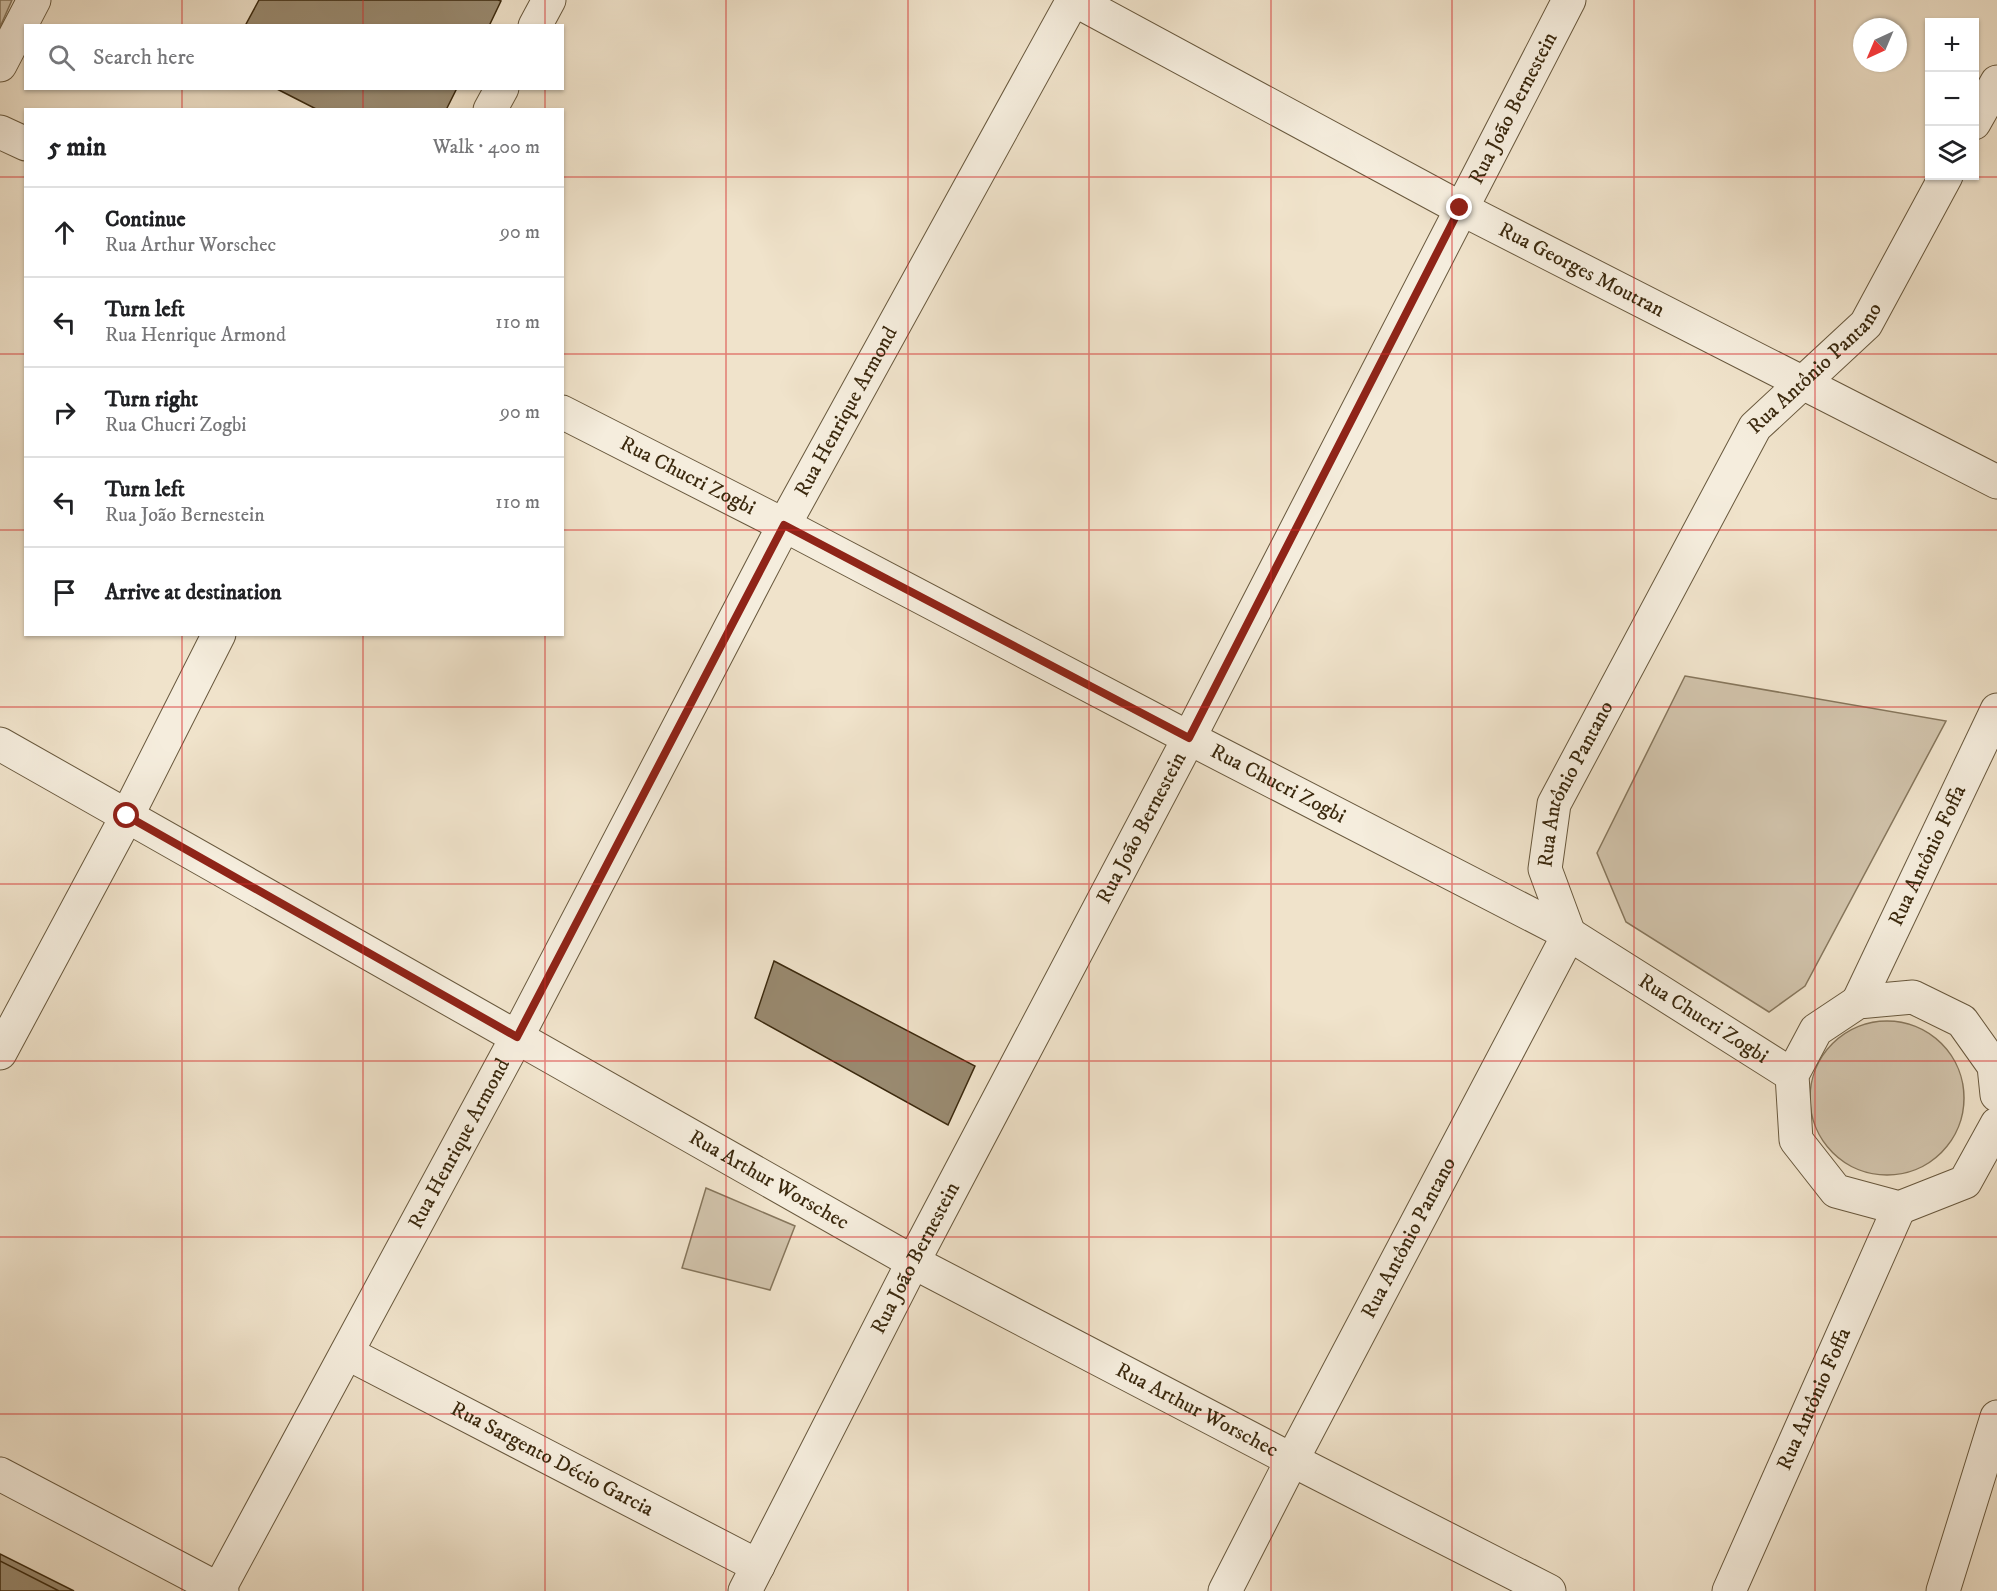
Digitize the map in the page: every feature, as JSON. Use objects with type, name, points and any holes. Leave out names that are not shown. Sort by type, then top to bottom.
[{"type":"street","points":[[0,65],[34,0]]},
{"type":"street","points":[[536,24],[549,0]]},
{"type":"street","name":"Rua Georges Moutran","points":[[1074,0],[1460,208],[1997,482]]},
{"type":"street","name":"Rua Henrique Armond","points":[[221,1590],[517,1037],[784,525],[1074,0]]},
{"type":"street","name":"Rua João Bernestein","points":[[751,1579],[913,1262],[1189,738],[1569,0]]},
{"type":"street","points":[[1979,114],[1997,82]]},
{"type":"street","points":[[491,108],[500,90]]},
{"type":"street","points":[[0,132],[24,143]]},
{"type":"street","name":"Rua Antônio Pantano","points":[[1225,1591],[1569,934],[1545,869],[1554,804],[1755,427],[1866,324],[1944,180]]},
{"type":"street","name":"Rua Chucri Zogbi","points":[[564,413],[784,525],[1569,934],[1792,1075]]},
{"type":"street","points":[[0,1053],[127,816],[218,636]]},
{"type":"street","name":"Rua Antônio Foffa","points":[[1858,1002],[1997,710]]},
{"type":"street","name":"Rua Arthur Worschec","points":[[0,744],[913,1262],[1549,1591]]},
{"type":"street","points":[[1997,1095],[1994,1066],[1962,1021],[1913,998],[1858,1002],[1816,1030],[1792,1075],[1796,1140],[1836,1191],[1899,1208],[1965,1182],[1997,1124]]},
{"type":"street","name":"Rua Antônio Foffa","points":[[1729,1591],[1899,1208]]},
{"type":"street","name":"Rua Sargento Décio Garcia","points":[[347,1353],[751,1579]]},
{"type":"street","points":[[1943,1591],[1997,1417]]},
{"type":"street","points":[[0,1474],[221,1590]]},
{"type":"shaded area","points":[[0,0],[12,0],[0,27]]},
{"type":"shaded area","points":[[1685,676],[1946,721],[1805,986],[1769,1012],[1626,922],[1597,853]]},
{"type":"shaded area","points":[[1887,1021],[1917,1026],[1942,1043],[1959,1068],[1964,1098],[1959,1128],[1942,1153],[1917,1170],[1887,1175],[1857,1170],[1832,1153],[1815,1128],[1810,1098],[1815,1068],[1832,1043],[1857,1026]]},
{"type":"shaded area","points":[[706,1188],[795,1226],[770,1290],[682,1268]]},
{"type":"building","points":[[259,0],[501,1],[490,24],[246,24]]},
{"type":"building","points":[[279,90],[456,90],[447,108],[314,108]]},
{"type":"building","points":[[774,961],[975,1066],[948,1125],[755,1018]]},
{"type":"building","points":[[0,1554],[74,1591],[0,1591]]},
{"type":"building","points":[[0,1561],[59,1591],[0,1591]]},
{"type":"route","points":[[127,816],[517,1037],[784,525],[1189,738],[1460,208]]}]
